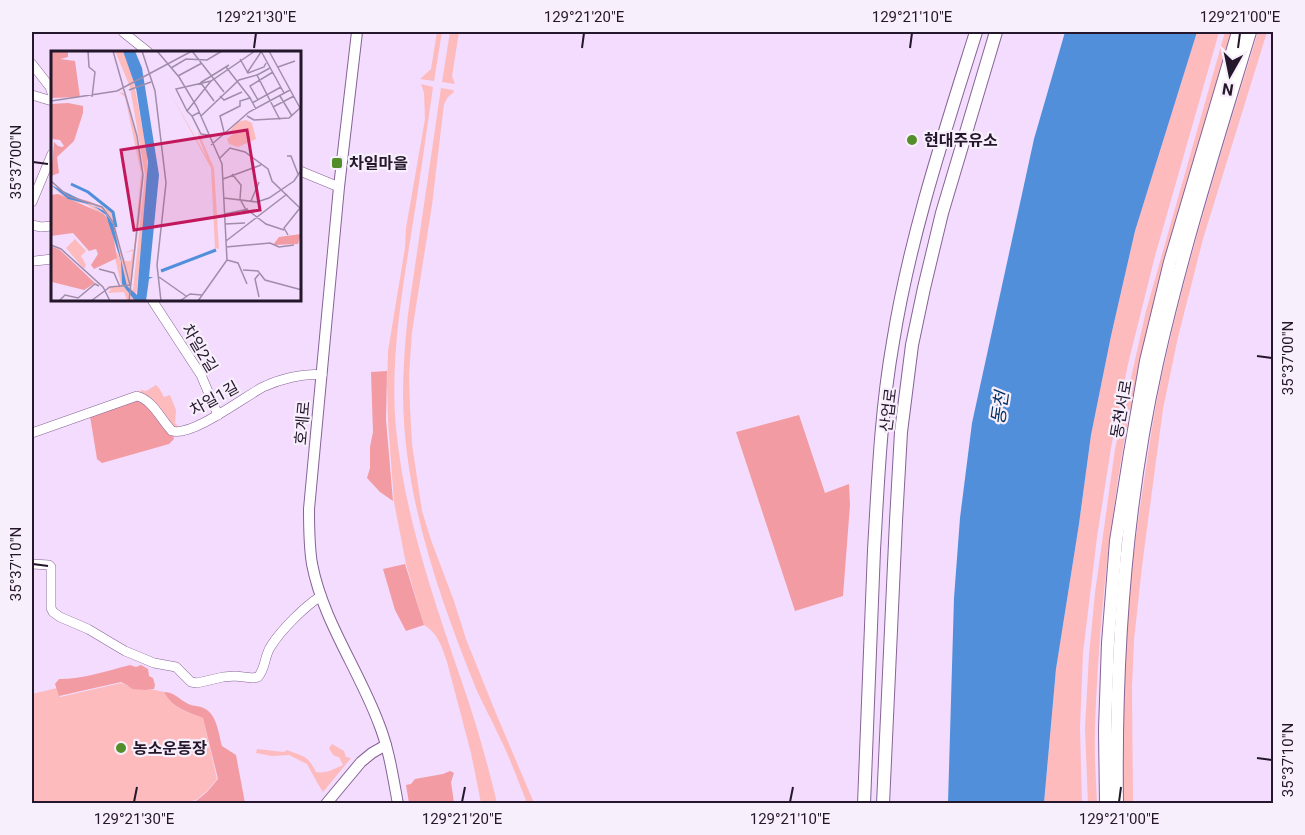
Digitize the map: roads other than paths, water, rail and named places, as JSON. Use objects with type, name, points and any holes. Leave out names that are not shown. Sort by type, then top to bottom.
[{"type":"main road","name":"산업로","points":[[864,804],[876,519],[882,431],[892,344],[922,209],[976,32]]},
{"type":"main road","name":"산업로","points":[[883,804],[896,521],[901,443],[912,345],[942,213],[996,32]]},
{"type":"main road","name":"동천서로","points":[[1106,804],[1105,729],[1108,643],[1116,542],[1132,442],[1146,361],[1170,262],[1238,32]]},
{"type":"main road","name":"동천서로","points":[[1117,804],[1116,728],[1119,642],[1128,544],[1140,454],[1157,364],[1180,266],[1250,32]]},
{"type":"street","points":[[123,32],[147,51]]},
{"type":"street","name":"호계로","points":[[357,32],[339,187],[309,509],[309,534],[312,565],[321,596],[380,726],[398,804]]},
{"type":"street","points":[[32,64],[51,90]]},
{"type":"street","points":[[32,95],[51,101]]},
{"type":"street","points":[[32,202],[51,156]]},
{"type":"street","points":[[302,172],[339,187]]},
{"type":"street","points":[[32,225],[51,226]]},
{"type":"street","points":[[35,261],[51,259]]},
{"type":"street","name":"차일2길","points":[[153,302],[201,375],[218,415]]},
{"type":"street","name":"차일1길","points":[[32,433],[137,396],[148,402],[169,428],[175,432],[181,432],[218,415],[265,386],[296,376],[322,375]]},
{"type":"street","points":[[32,564],[47,564],[51,567],[51,608],[55,615],[88,629],[125,651],[154,663],[176,667],[188,680],[197,683],[241,675],[258,677],[263,670],[270,646],[306,608],[321,596]]},
{"type":"street","points":[[326,804],[361,762],[386,745]]},
{"type":"water","name":"동천","points":[[1065,32],[1197,32],[1135,231],[1091,435],[1056,669],[1044,803],[948,803],[954,598],[960,518],[972,423],[1034,139]]},
{"type":"place","name":"현대주유소","points":[[912,140]]},
{"type":"place","name":"차일마을","points":[[337,163]]},
{"type":"place","name":"농소운동장","points":[[121,748]]}]
